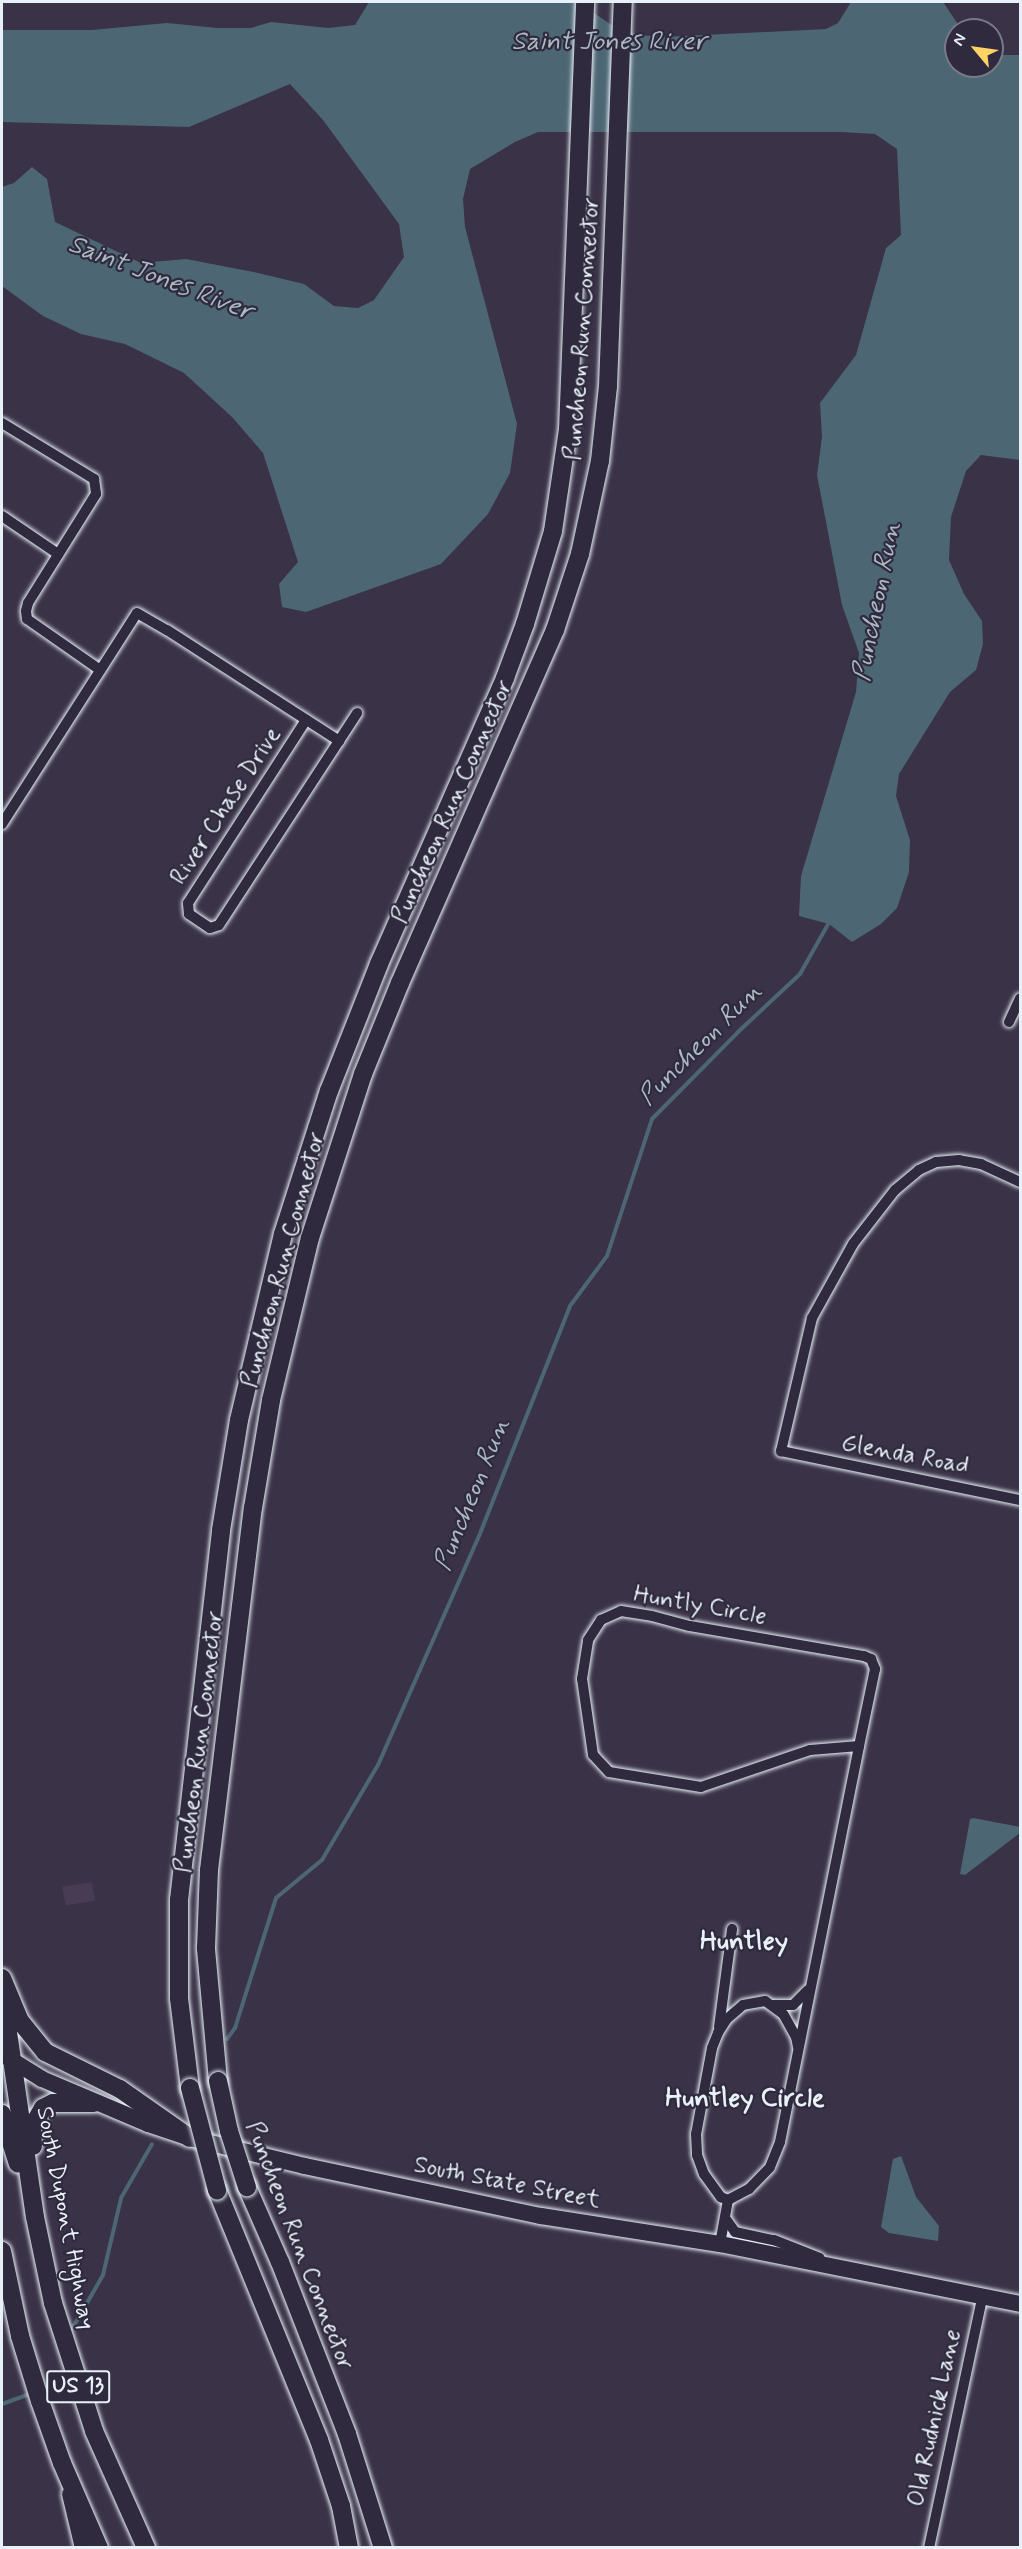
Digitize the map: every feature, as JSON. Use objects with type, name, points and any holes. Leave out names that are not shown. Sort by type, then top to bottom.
[{"type":"highway","name":"Puncheon Run Connector","points":[[350,2547],[341,2506],[319,2440],[217,2190],[190,2088],[179,1998],[178,1937],[182,1856],[221,1530],[251,1361],[286,1223],[341,1058],[379,964],[505,678],[545,559],[560,499],[568,429],[585,2]]},
{"type":"highway","name":"Puncheon Run Connector","points":[[382,2547],[347,2434],[280,2262],[247,2187],[229,2131],[218,2081],[206,1948],[209,1870],[253,1508],[282,1347],[323,1195],[363,1074],[400,983],[555,630],[580,554],[595,489],[605,423],[623,2]]},
{"type":"highway","points":[[2,1978],[20,2021],[45,2052],[120,2089],[190,2138]]},
{"type":"highway","name":"South Dupont Highway","points":[[2,1991],[6,2057],[53,2303],[91,2423],[146,2547]]},
{"type":"highway","points":[[2,2041],[6,2057]]},
{"type":"highway","points":[[53,2303],[32,2127],[40,2111],[53,2103],[94,2103]]},
{"type":"highway","points":[[2,2114],[35,2217]]},
{"type":"highway","name":"US 13","points":[[2,2251],[20,2336],[62,2463],[99,2547]]},
{"type":"main road","name":"South State Street","points":[[6,2057],[42,2079],[94,2103],[190,2138],[305,2166],[541,2216],[720,2244],[1020,2304]]},
{"type":"street","points":[[2,423],[94,479],[96,494],[28,603],[27,619],[100,670],[2,824]]},
{"type":"street","points":[[2,516],[58,554]]},
{"type":"street","name":"River Chase Drive","points":[[100,670],[137,613],[168,630],[339,741]]},
{"type":"street","name":"River Chase Drive","points":[[306,720],[188,903],[189,914],[210,928],[219,925],[357,713]]},
{"type":"street","points":[[1009,1022],[1020,998]]},
{"type":"street","name":"Glenda Road","points":[[1020,1182],[981,1164],[959,1160],[936,1162],[919,1170],[895,1190],[854,1244],[812,1318],[781,1451],[1020,1500]]},
{"type":"street","name":"Huntly Circle","points":[[813,1979],[805,1996],[798,2002],[786,2006],[774,2005],[765,2001],[743,2005],[726,2020],[712,2048],[696,2134],[696,2146],[704,2174],[715,2193],[728,2200],[739,2197],[761,2179],[776,2154],[813,1979],[875,1669],[871,1659],[864,1656],[690,1626],[621,1611],[601,1620],[588,1640],[582,1679],[593,1755],[609,1772],[701,1786],[810,1750],[859,1746]]},
{"type":"street","name":"Huntly Circle","points":[[718,2033],[732,1929]]},
{"type":"street","points":[[774,2005],[789,2022],[798,2047]]},
{"type":"street","points":[[720,2244],[728,2200]]},
{"type":"street","points":[[725,2218],[735,2232],[774,2240],[854,2271]]},
{"type":"street","name":"Old Rudnick Lane","points":[[929,2547],[982,2298]]},
{"type":"street","points":[[62,2463],[82,2547]]},
{"type":"shaded area","points":[[92,1882],[95,1901],[65,1905],[62,1887]]},
{"type":"water","name":"Saint Jones River","points":[[369,2],[578,2],[616,28],[640,35],[663,37],[826,29],[838,23],[851,2],[943,2],[954,18],[944,18],[944,78],[1004,78],[1004,55],[1020,55],[1020,460],[981,455],[966,471],[951,517],[949,560],[964,594],[982,621],[983,644],[976,670],[950,692],[899,774],[896,796],[910,840],[909,872],[897,908],[881,924],[852,942],[829,924],[799,916],[801,876],[856,692],[859,653],[842,605],[817,475],[822,437],[820,403],[856,355],[886,248],[901,235],[897,149],[875,134],[842,132],[538,132],[515,142],[470,169],[463,199],[465,227],[517,424],[510,473],[488,514],[441,564],[306,612],[282,607],[279,584],[298,562],[263,453],[232,417],[184,373],[125,344],[81,334],[43,316],[2,286],[2,187],[14,183],[32,167],[47,179],[55,222],[141,263],[186,259],[258,273],[304,284],[334,306],[358,308],[374,300],[404,257],[399,224],[323,120],[290,84],[189,127],[2,122],[2,30],[92,30],[167,23],[217,28],[251,28],[271,22],[328,28],[355,25]]},
{"type":"water","points":[[970,1819],[1020,1827],[1020,1833],[965,1875],[960,1874]]},
{"type":"water","points":[[901,2156],[916,2197],[939,2226],[938,2241],[889,2233],[881,2227],[893,2159]]},
{"type":"waterway","name":"Puncheon Run","points":[[227,2039],[235,2028],[276,1898],[322,1860],[378,1765],[481,1531],[570,1306],[607,1256],[652,1119],[738,1032],[800,974],[831,919]]},
{"type":"waterway","name":"Puncheon Run","points":[[72,2329],[103,2275],[121,2198],[152,2144]]},
{"type":"waterway","name":"Puncheon Run","points":[[2,2404],[32,2393]]},
{"type":"district","name":"Huntley","points":[[744,1943]]},
{"type":"district","name":"Huntley Circle","points":[[745,2100]]}]
